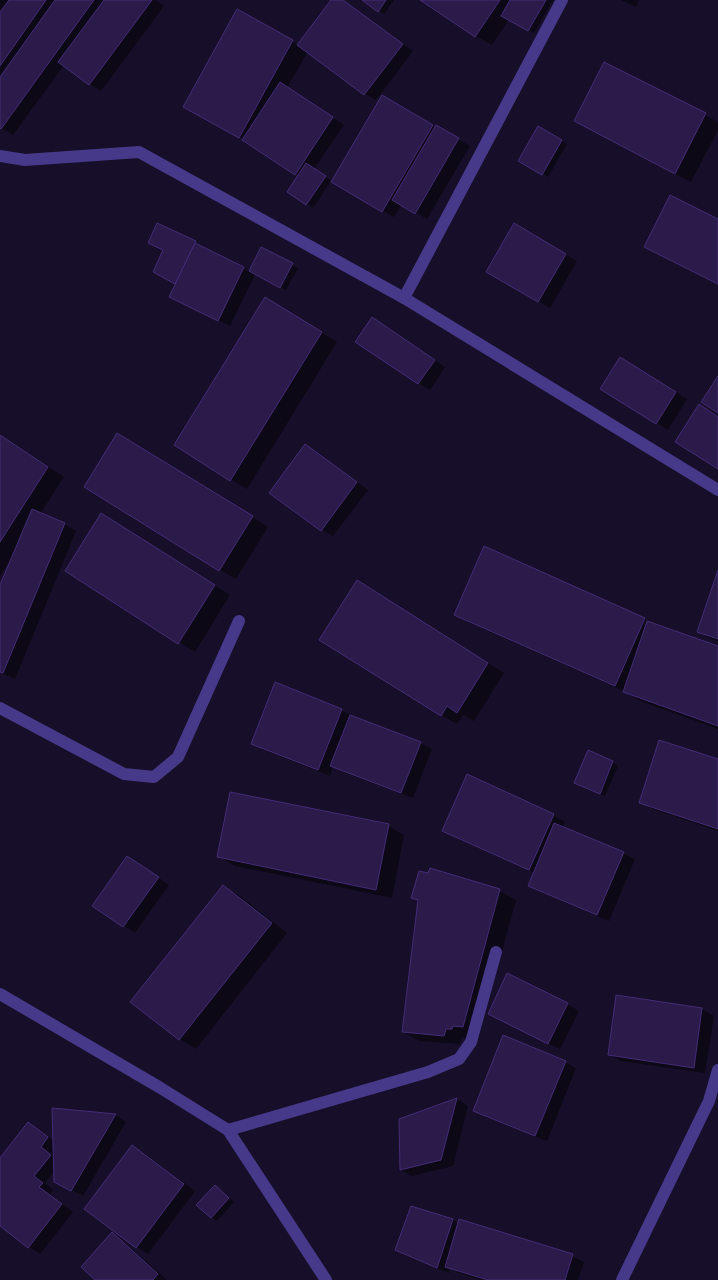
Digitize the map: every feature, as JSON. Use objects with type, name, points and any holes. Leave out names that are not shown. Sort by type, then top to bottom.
[{"type":"street","points":[[404,298],[562,0]]},
{"type":"street","points":[[0,156],[25,160],[139,152],[404,298],[718,490]]},
{"type":"street","points":[[0,708],[124,774],[154,777],[178,757],[239,621]]},
{"type":"street","points":[[228,1130],[428,1072],[459,1059],[471,1042],[496,952]]},
{"type":"street","points":[[0,994],[159,1087],[228,1130],[326,1280]]},
{"type":"street","points":[[622,1280],[709,1101],[718,1070]]},
{"type":"building","points":[[9,0],[46,0],[0,66],[0,12]]},
{"type":"building","points":[[55,0],[94,0],[1,129],[0,77]]},
{"type":"building","points":[[104,0],[152,0],[89,85],[58,62]]},
{"type":"building","points":[[331,0],[343,0],[403,44],[364,95],[297,45]]},
{"type":"building","points":[[362,0],[386,0],[378,12]]},
{"type":"building","points":[[420,0],[500,0],[475,37]]},
{"type":"building","points":[[510,0],[546,0],[528,31],[501,16]]},
{"type":"building","points":[[237,9],[293,40],[239,138],[183,107]]},
{"type":"building","points":[[604,62],[706,113],[675,174],[574,121]]},
{"type":"building","points":[[280,82],[333,117],[295,175],[242,140]]},
{"type":"building","points":[[382,95],[433,125],[382,212],[331,182]]},
{"type":"building","points":[[436,125],[459,138],[415,214],[392,200]]},
{"type":"building","points":[[538,126],[562,140],[542,175],[518,161]]},
{"type":"building","points":[[306,163],[326,176],[306,205],[287,192]]},
{"type":"building","points":[[670,195],[718,219],[718,284],[644,247]]},
{"type":"building","points":[[157,223],[196,241],[175,284],[153,272],[163,250],[148,243]]},
{"type":"building","points":[[514,223],[566,254],[538,302],[486,272]]},
{"type":"building","points":[[195,243],[244,267],[218,321],[169,297]]},
{"type":"building","points":[[261,247],[293,263],[280,288],[249,271]]},
{"type":"building","points":[[265,297],[322,332],[230,481],[174,445]]},
{"type":"building","points":[[372,317],[435,360],[418,384],[355,342]]},
{"type":"building","points":[[620,357],[676,392],[656,424],[600,389]]},
{"type":"building","points":[[718,376],[718,413],[701,402]]},
{"type":"building","points":[[699,404],[718,417],[718,469],[675,442]]},
{"type":"building","points":[[117,433],[253,516],[219,571],[84,487]]},
{"type":"building","points":[[0,435],[48,467],[0,542]]},
{"type":"building","points":[[305,444],[357,482],[321,531],[269,493]]},
{"type":"building","points":[[32,509],[65,523],[3,673],[0,672],[0,585]]},
{"type":"building","points":[[101,513],[215,585],[178,644],[65,571]]},
{"type":"building","points":[[484,546],[645,618],[615,686],[454,615]]},
{"type":"building","points":[[718,570],[718,639],[697,632]]},
{"type":"building","points":[[357,580],[488,663],[457,713],[447,706],[441,716],[319,640]]},
{"type":"building","points":[[647,621],[718,646],[718,726],[623,692]]},
{"type":"building","points":[[275,682],[342,709],[318,770],[251,744]]},
{"type":"building","points":[[350,715],[421,742],[401,793],[330,766]]},
{"type":"building","points":[[659,740],[718,759],[718,829],[639,803]]},
{"type":"building","points":[[588,750],[613,761],[600,794],[574,783]]},
{"type":"building","points":[[467,774],[554,814],[529,870],[442,831]]},
{"type":"building","points":[[230,792],[389,824],[376,890],[217,857]]},
{"type":"building","points":[[554,823],[624,852],[597,915],[528,886]]},
{"type":"building","points":[[127,856],[159,877],[123,927],[92,906]]},
{"type":"building","points":[[430,868],[500,889],[463,1027],[453,1026],[452,1029],[446,1029],[444,1036],[402,1032],[418,900],[411,898],[419,871],[428,873]]},
{"type":"building","points":[[223,885],[272,923],[179,1040],[130,1002]]},
{"type":"building","points":[[507,973],[568,1003],[548,1044],[488,1014]]},
{"type":"building","points":[[616,995],[702,1008],[694,1068],[608,1055]]},
{"type":"building","points":[[503,1035],[566,1061],[535,1136],[473,1111]]},
{"type":"building","points":[[457,1098],[441,1160],[400,1170],[399,1119]]},
{"type":"building","points":[[52,1108],[116,1114],[71,1191],[54,1182]]},
{"type":"building","points":[[28,1122],[48,1137],[41,1147],[51,1155],[34,1176],[43,1183],[39,1187],[62,1204],[28,1248],[0,1226],[0,1158]]},
{"type":"building","points":[[132,1145],[184,1184],[136,1248],[84,1209]]},
{"type":"building","points":[[215,1185],[229,1198],[211,1218],[196,1205]]},
{"type":"building","points":[[411,1206],[453,1219],[437,1268],[395,1250]]},
{"type":"building","points":[[459,1219],[573,1254],[565,1280],[488,1280],[445,1267]]},
{"type":"building","points":[[112,1232],[158,1274],[153,1280],[95,1280],[81,1267]]}]
